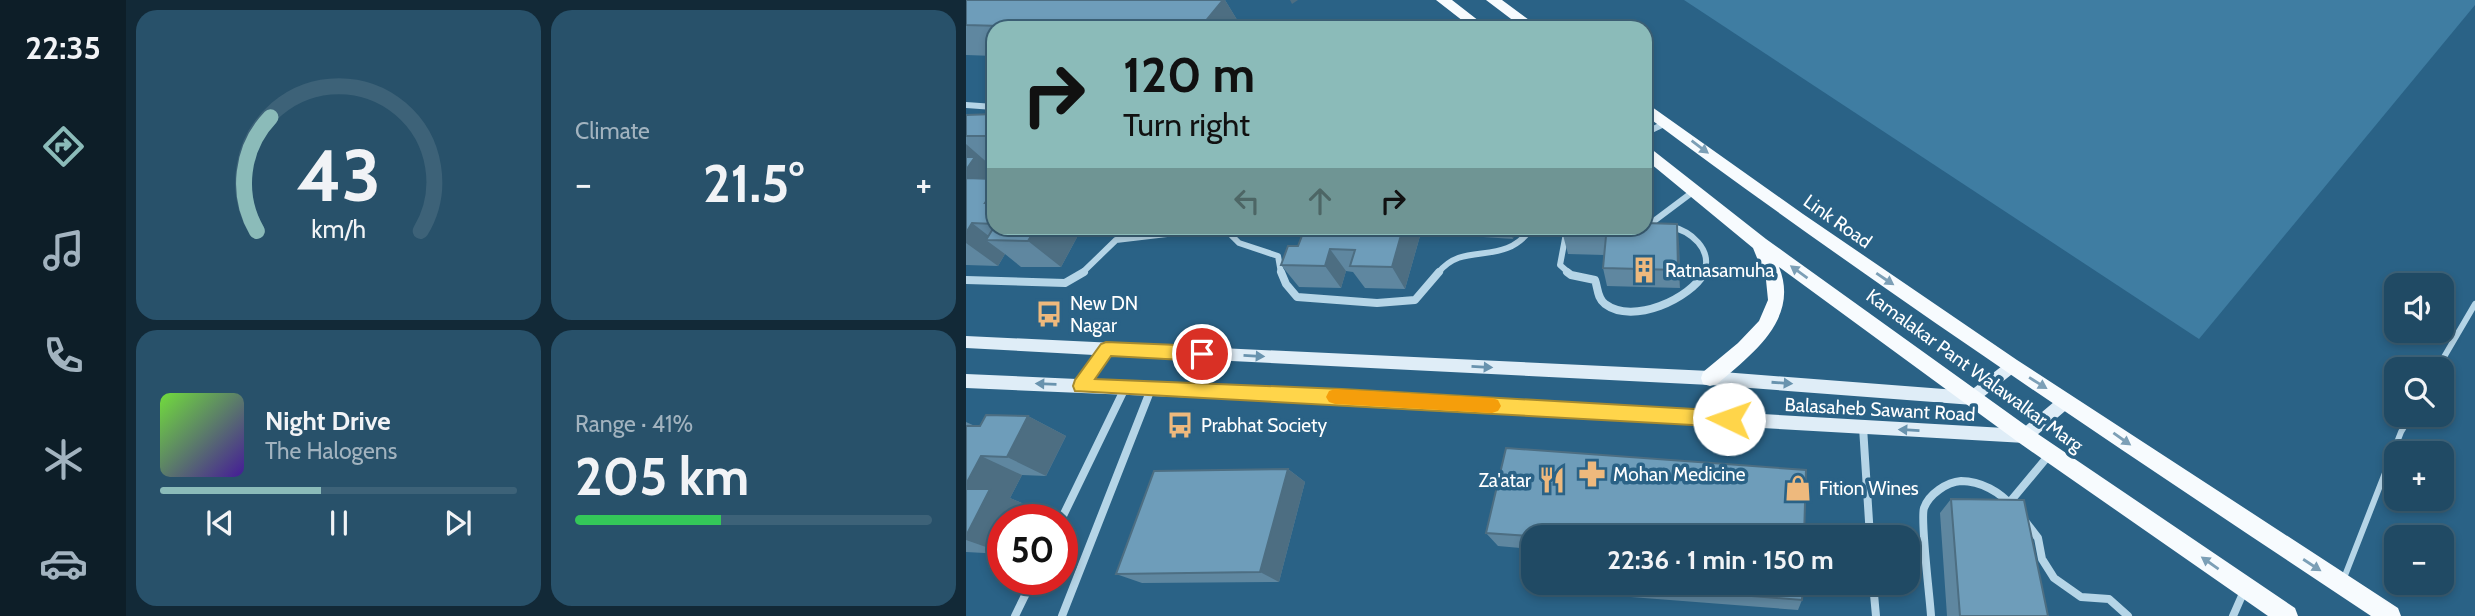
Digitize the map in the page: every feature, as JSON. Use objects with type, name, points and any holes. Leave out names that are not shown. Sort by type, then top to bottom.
[{"type":"main road","points":[[1443,0],[1472,21]]},
{"type":"main road","points":[[1493,0],[1523,21]]},
{"type":"main road","name":"Link Road","points":[[1652,112],[1797,219],[2011,366]]},
{"type":"main road","name":"Kamalakar Pant Walawalkar Marg","points":[[1652,156],[1760,244],[2025,436],[2287,616]]},
{"type":"main road","points":[[1710,378],[1759,336],[1777,305],[1776,283],[1760,244]]},
{"type":"main road","name":"Balasaheb Sawant Road","points":[[966,342],[1710,378],[1973,398],[2011,366]]},
{"type":"main road","points":[[1081,386],[1106,349]]},
{"type":"main road","name":"Kamalakar Pant Walawalkar Marg","points":[[2011,366],[2390,616]]},
{"type":"main road","name":"Balasaheb Sawant Road","points":[[966,381],[1151,388],[2025,436]]},
{"type":"main road","points":[[2025,436],[2066,401]]},
{"type":"street","points":[[966,105],[987,106]]},
{"type":"street","points":[[1652,131],[1668,123]]},
{"type":"street","points":[[1652,219],[1695,190]]},
{"type":"street","points":[[1566,235],[1560,265],[1572,275],[1593,278],[1604,305],[1618,310],[1660,307],[1692,287],[1702,277],[1707,265],[1703,247],[1692,235],[1676,227],[1652,223]]},
{"type":"street","points":[[966,280],[1065,283],[1084,272],[1116,240],[1158,235]]},
{"type":"street","points":[[1231,235],[1239,243],[1278,256],[1280,274],[1287,288],[1297,297],[1412,302],[1428,290],[1453,258],[1503,251],[1528,235]]},
{"type":"street","points":[[1069,504],[1125,388]]},
{"type":"street","points":[[1062,616],[1151,388]]},
{"type":"street","points":[[1863,427],[1869,525]]},
{"type":"street","points":[[2010,503],[2050,453]]},
{"type":"street","points":[[1931,616],[1923,509],[1935,491],[1959,481],[1982,484],[2010,503],[2038,538],[2042,559],[2054,578],[2081,597],[2109,599],[2128,616]]},
{"type":"street","points":[[2233,616],[2245,587]]},
{"type":"street","points":[[1015,616],[1025,595]]},
{"type":"street","points":[[1874,595],[1876,616]]},
{"type":"lane","points":[[2444,357],[2475,304]]},
{"type":"lane","points":[[2342,584],[2404,427]]},
{"type":"shaded area","points":[[1684,0],[2475,0],[2475,5],[2199,339]]},
{"type":"building","points":[[966,0],[1223,0],[1206,21],[987,21],[987,26],[966,25]]},
{"type":"building","points":[[987,114],[987,136],[966,136],[966,115]]},
{"type":"building","points":[[966,157],[975,157],[966,170]]},
{"type":"building","points":[[966,178],[987,179],[987,224],[972,223],[966,233]]},
{"type":"building","points":[[1652,223],[1677,224],[1678,270],[1603,268],[1606,236],[1563,235],[1652,235]]},
{"type":"building","points":[[989,235],[1032,235],[1028,241],[986,240]]},
{"type":"building","points":[[1302,235],[1401,235],[1392,267],[1350,266],[1355,250],[1330,249],[1325,266],[1281,265],[1288,246],[1298,246]]},
{"type":"building","points":[[986,415],[1028,416],[1007,457],[981,456],[966,484],[966,426],[980,426]]},
{"type":"building","points":[[1506,448],[1806,470],[1804,525],[1521,525],[1521,535],[1486,533]]},
{"type":"building","points":[[1288,469],[1260,572],[1116,574],[1154,471]]},
{"type":"building","points":[[966,489],[990,489],[966,536]]},
{"type":"building","points":[[1951,499],[2024,500],[2048,616],[1960,616]]},
{"type":"building","points":[[1738,595],[1802,595],[1802,600]]},
{"type":"slow traffic","points":[[1335,397],[1492,406]]},
{"type":"place","name":"Ratnasamuha","points":[[1644,270]]},
{"type":"place","name":"New DN Nagar","points":[[1049,314]]},
{"type":"place","name":"Prabhat Society","points":[[1180,425]]},
{"type":"place","name":"Mohan Medicine","points":[[1592,474]]},
{"type":"place","name":"Za'atar","points":[[1552,480]]},
{"type":"place","name":"Fition Wines","points":[[1798,488]]},
{"type":"route","points":[[1202,354],[1106,349],[1081,386],[1342,397],[1729,419]]}]
